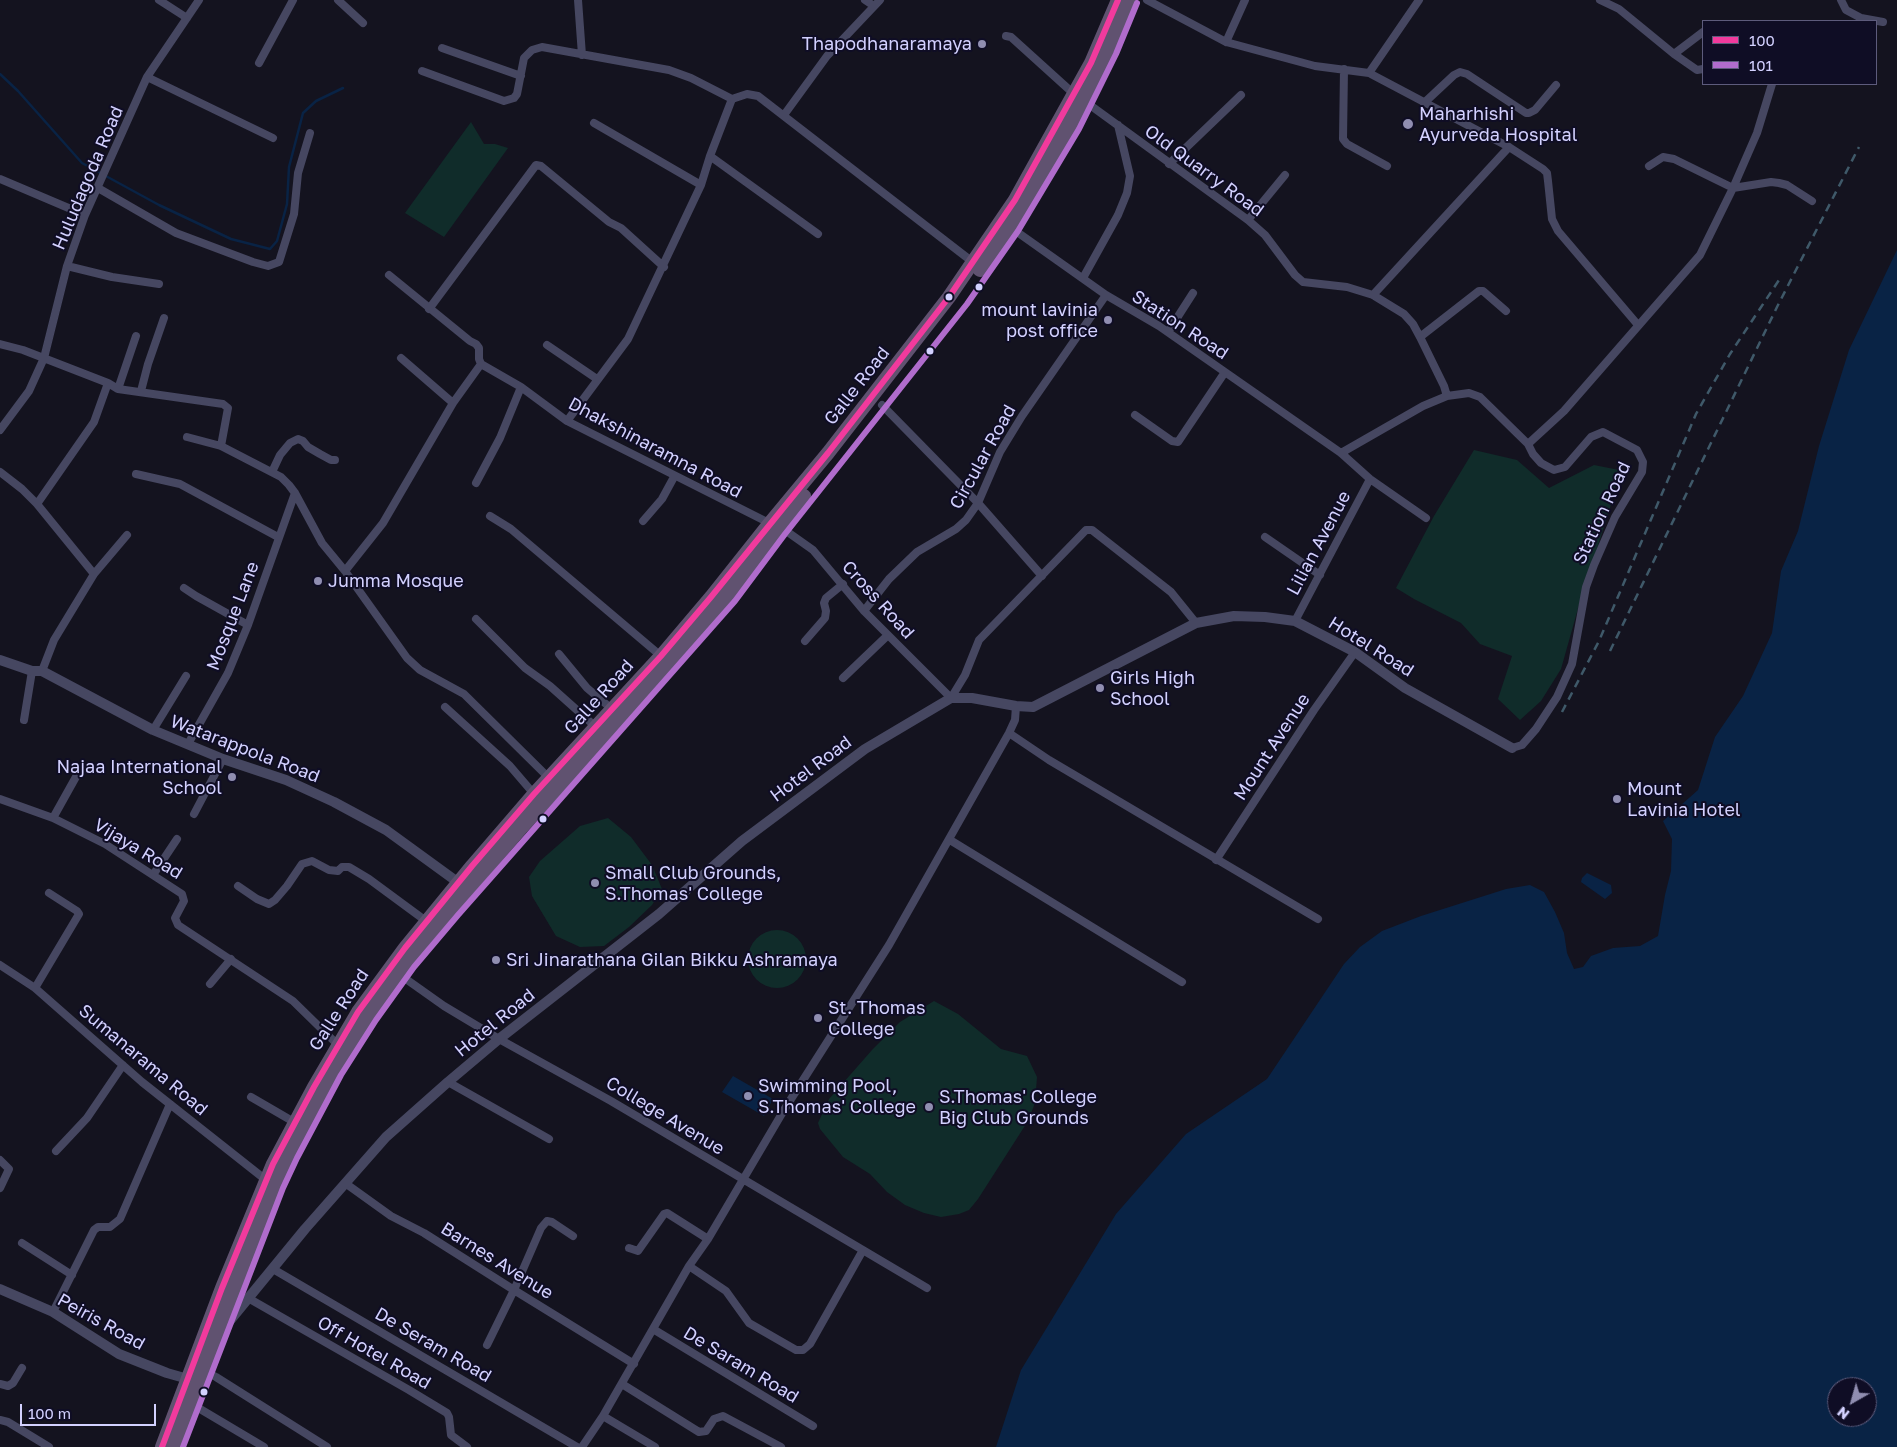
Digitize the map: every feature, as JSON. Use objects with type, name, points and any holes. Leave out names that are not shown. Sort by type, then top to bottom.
[{"type":"highway","name":"Galle Road","points":[[174,1447],[213,1342],[228,1290],[266,1180],[294,1122],[358,1012],[395,970],[463,886],[534,794],[554,783],[597,728],[773,526],[960,299],[1006,224],[1071,125],[1091,63],[1118,0]]},
{"type":"highway","name":"Galle Road","points":[[1079,97],[1108,50],[1129,0]]},
{"type":"highway","name":"Galle Road","points":[[162,1447],[188,1379],[228,1290],[254,1238],[289,1154],[333,1071],[426,922],[463,886],[554,783],[728,595],[773,526],[974,263],[1006,224]]},
{"type":"street","points":[[159,0],[187,18]]},
{"type":"street","name":"Huludagoda Road","points":[[0,430],[29,391],[44,358],[67,266],[85,215],[147,77],[198,0]]},
{"type":"street","points":[[259,63],[293,0]]},
{"type":"street","points":[[338,0],[363,23]]},
{"type":"street","points":[[578,0],[582,55]]},
{"type":"street","points":[[865,0],[874,6]]},
{"type":"street","points":[[784,115],[828,56],[880,0]]},
{"type":"street","points":[[1146,0],[1226,42],[1315,66],[1369,73],[1509,147],[1543,169],[1547,173],[1552,219],[1558,231],[1638,325]]},
{"type":"street","points":[[1226,42],[1245,0]]},
{"type":"street","points":[[1369,73],[1419,0]]},
{"type":"street","points":[[1600,0],[1619,9],[1674,54],[1697,70],[1702,69]]},
{"type":"street","points":[[1841,0],[1846,10],[1861,18],[1872,20]]},
{"type":"street","points":[[1877,21],[1883,22]]},
{"type":"street","points":[[1674,54],[1702,33]]},
{"type":"street","name":"Old Quarry Road","points":[[1006,36],[1011,37],[1079,97],[1248,220],[1265,235],[1295,275],[1303,282],[1347,287],[1373,294],[1404,314],[1413,324],[1444,386],[1447,396]]},
{"type":"street","points":[[422,71],[504,101],[514,98],[517,94],[524,58],[532,50],[542,46],[669,70],[691,78],[732,99],[747,94],[758,96],[974,263]]},
{"type":"street","points":[[442,48],[521,76]]},
{"type":"street","points":[[1344,70],[1343,139],[1347,144],[1387,166]]},
{"type":"street","points":[[1424,103],[1454,75],[1460,72],[1467,74],[1526,113],[1535,110],[1556,85]]},
{"type":"street","points":[[147,77],[273,138]]},
{"type":"street","points":[[1528,444],[1564,410],[1700,255],[1733,188],[1757,133],[1772,85]]},
{"type":"street","points":[[1169,164],[1241,95]]},
{"type":"street","points":[[567,421],[628,339],[664,267],[701,185],[732,99]]},
{"type":"street","points":[[594,123],[701,185]]},
{"type":"street","points":[[1083,278],[1118,215],[1127,193],[1130,176],[1118,126]]},
{"type":"street","points":[[99,185],[176,232],[268,266],[279,262],[282,254],[294,214],[298,173],[310,134]]},
{"type":"street","points":[[1373,294],[1509,147]]},
{"type":"street","points":[[710,156],[818,234]]},
{"type":"street","points":[[1649,166],[1663,157],[1674,159],[1733,188],[1779,182],[1812,200]]},
{"type":"street","points":[[429,309],[536,165],[541,166],[609,222],[621,228],[664,267]]},
{"type":"street","points":[[1248,220],[1285,175]]},
{"type":"street","points":[[0,179],[85,215]]},
{"type":"street","name":"Station Road","points":[[1006,224],[1106,295],[1168,332],[1226,372],[1341,453],[1370,479],[1426,518]]},
{"type":"street","points":[[67,266],[112,277],[159,284]]},
{"type":"street","points":[[345,571],[383,523],[452,403],[481,364],[479,348],[476,344],[429,309],[389,275]]},
{"type":"street","points":[[1420,338],[1479,291],[1483,291],[1506,311]]},
{"type":"street","points":[[1168,332],[1193,293]]},
{"type":"street","name":"Circular Road","points":[[864,611],[874,596],[917,552],[956,529],[966,520],[978,503],[1000,452],[1022,416],[1106,295]]},
{"type":"street","points":[[141,391],[164,318]]},
{"type":"street","points":[[118,389],[136,336]]},
{"type":"street","points":[[0,344],[24,350],[108,383],[118,389],[223,404],[228,408],[221,446]]},
{"type":"street","points":[[547,345],[598,379]]},
{"type":"street","points":[[401,358],[452,403]]},
{"type":"street","name":"Dhakshinaramna Road","points":[[481,364],[521,387],[567,421],[773,526]]},
{"type":"street","points":[[1135,415],[1172,441],[1178,442],[1226,372]]},
{"type":"street","points":[[37,504],[94,422],[108,383]]},
{"type":"street","points":[[476,483],[500,438],[521,387]]},
{"type":"street","name":"Station Road","points":[[1341,453],[1423,406],[1447,396],[1469,393],[1480,397],[1528,444],[1533,454],[1541,463],[1554,470],[1565,467],[1591,437],[1603,432],[1637,450],[1643,462],[1642,472],[1615,517],[1594,565],[1586,587],[1572,664],[1557,697],[1536,729],[1522,745],[1512,748]]},
{"type":"street","points":[[882,405],[978,503],[1042,576]]},
{"type":"street","points":[[187,437],[221,446],[281,477],[295,493],[322,543],[345,571],[408,658],[420,670],[464,694],[554,783]]},
{"type":"street","points":[[272,472],[280,455],[290,443],[298,439],[303,440],[308,447],[320,454],[335,460]]},
{"type":"street","points":[[0,472],[22,488],[37,504],[94,574]]},
{"type":"street","points":[[136,474],[180,484],[278,538]]},
{"type":"street","points":[[643,521],[662,499],[674,476]]},
{"type":"street","name":"Lilian Avenue","points":[[1295,621],[1370,479]]},
{"type":"street","name":"Mosque Lane","points":[[188,744],[228,674],[248,625],[295,493]]},
{"type":"street","points":[[490,516],[512,529],[661,656]]},
{"type":"street","name":"Cross Road","points":[[773,526],[789,533],[813,550],[864,611],[951,698]]},
{"type":"street","points":[[951,698],[965,675],[979,640],[1086,530],[1092,530],[1171,592],[1196,623]]},
{"type":"street","points":[[24,720],[37,671],[54,640],[94,574],[127,535]]},
{"type":"street","points":[[1265,537],[1320,574]]},
{"type":"street","points":[[805,641],[825,618],[824,603],[826,598],[842,584]]},
{"type":"street","points":[[184,588],[248,625]]},
{"type":"street","name":"Hotel Road","points":[[213,1342],[344,1183],[386,1137],[448,1082],[499,1039],[658,914],[757,830],[865,749],[951,698],[972,698],[1027,708],[1039,704],[1196,623],[1234,616],[1265,617],[1295,621],[1355,652],[1405,688],[1512,748]]},
{"type":"street","points":[[476,619],[525,668],[550,686],[597,728]]},
{"type":"street","points":[[843,678],[888,636]]},
{"type":"street","name":"Mount Avenue","points":[[1216,860],[1314,710],[1355,652]]},
{"type":"street","points":[[559,654],[587,688],[613,710]]},
{"type":"street","name":"Watarappola Road","points":[[0,660],[37,671],[153,730],[223,759],[286,780],[334,802],[386,830],[463,886]]},
{"type":"street","points":[[153,730],[186,676]]},
{"type":"street","points":[[582,1447],[603,1416],[784,1110],[889,945],[1009,733],[1015,720],[1016,706]]},
{"type":"street","points":[[445,707],[510,766],[534,794]]},
{"type":"street","points":[[1009,733],[1049,760],[1318,919]]},
{"type":"street","points":[[194,814],[223,759]]},
{"type":"street","points":[[53,818],[77,775]]},
{"type":"street","name":"Vijaya Road","points":[[0,799],[53,818],[105,844],[182,894],[184,901],[175,918],[178,925],[293,1001],[338,1045]]},
{"type":"street","points":[[153,876],[177,839]]},
{"type":"street","points":[[950,840],[1182,982]]},
{"type":"street","points":[[238,886],[257,899],[269,904],[287,886],[302,864],[312,861],[330,870],[338,871],[342,867],[349,867],[369,879],[426,922]]},
{"type":"street","points":[[35,988],[79,914],[49,893]]},
{"type":"street","points":[[210,984],[231,959]]},
{"type":"street","name":"Sumanarama Road","points":[[0,965],[35,988],[123,1065],[266,1180]]},
{"type":"street","name":"College Avenue","points":[[395,970],[444,1006],[499,1039],[611,1101],[927,1288]]},
{"type":"street","points":[[56,1151],[87,1118],[123,1065]]},
{"type":"street","points":[[448,1082],[549,1139]]},
{"type":"street","points":[[251,1097],[294,1122]]},
{"type":"street","points":[[53,1312],[94,1230],[98,1227],[110,1227],[120,1219],[170,1104]]},
{"type":"street","points":[[0,1160],[9,1168],[0,1188]]},
{"type":"street","name":"Barnes Avenue","points":[[344,1183],[391,1216],[424,1233],[634,1364]]},
{"type":"street","points":[[629,1248],[638,1251],[664,1214],[667,1213],[708,1239]]},
{"type":"street","points":[[486,1345],[546,1221],[552,1222],[573,1236]]},
{"type":"street","points":[[22,1243],[72,1275]]},
{"type":"street","points":[[690,1266],[726,1291],[750,1323],[796,1350],[802,1350],[810,1344],[863,1250]]},
{"type":"street","name":"De Seram Road","points":[[273,1269],[577,1447]]},
{"type":"street","name":"Peiris Road","points":[[0,1289],[53,1312],[119,1354],[167,1373],[188,1379]]},
{"type":"street","points":[[228,1290],[248,1298]]},
{"type":"street","name":"Off Hotel Road","points":[[248,1298],[447,1413],[451,1434],[467,1447]]},
{"type":"street","name":"De Saram Road","points":[[653,1329],[813,1426]]},
{"type":"street","points":[[0,1384],[8,1386],[13,1383],[22,1368]]},
{"type":"street","points":[[203,1370],[327,1447]]},
{"type":"street","points":[[622,1384],[699,1432],[706,1431],[714,1419],[723,1416],[781,1447]]},
{"type":"street","points":[[190,1403],[264,1447]]},
{"type":"street","points":[[603,1416],[655,1447]]},
{"type":"street","points":[[0,1420],[8,1422],[49,1447]]},
{"type":"green space","points":[[471,122],[484,144],[495,144],[508,148],[444,237],[405,213]]},
{"type":"green space","points":[[1474,450],[1517,460],[1549,488],[1594,465],[1619,470],[1610,508],[1561,669],[1541,701],[1520,720],[1498,699],[1512,656],[1480,644],[1461,623],[1396,588],[1434,516]]},
{"type":"green space","name":"Small Club Grounds, S.Thomas' College","points":[[608,818],[631,837],[652,865],[662,889],[652,905],[629,927],[604,946],[580,947],[556,936],[532,896],[529,877],[540,861],[580,826]]},
{"type":"green space","points":[[777,930],[788,932],[801,943],[806,959],[804,970],[793,983],[777,988],[766,986],[753,975],[748,959],[750,948],[761,935]]},
{"type":"green space","name":"S.Thomas' College Big Club Grounds","points":[[934,1001],[958,1014],[1001,1049],[1027,1056],[1037,1077],[1035,1103],[1028,1121],[978,1199],[969,1210],[941,1217],[924,1213],[905,1205],[887,1192],[870,1174],[843,1157],[820,1129],[818,1123],[829,1099],[872,1050],[900,1022]]},
{"type":"water","points":[[1897,250],[1897,1447],[996,1447],[1021,1370],[1116,1214],[1186,1134],[1267,1079],[1344,964],[1360,947],[1382,931],[1421,916],[1506,889],[1530,885],[1544,892],[1555,912],[1564,933],[1567,953],[1574,969],[1583,967],[1591,956],[1613,948],[1640,946],[1658,936],[1671,871],[1672,839],[1663,821],[1698,790],[1715,737],[1743,696],[1772,633],[1781,571],[1798,531],[1819,446],[1849,350]]},
{"type":"water","points":[[1587,873],[1611,885],[1612,893],[1605,899],[1581,882]]},
{"type":"water","name":"Swimming Pool, S.Thomas' College","points":[[733,1076],[773,1099],[764,1116],[722,1092]]},
{"type":"waterway","points":[[0,74],[18,91],[82,163],[159,205],[231,239],[270,249],[277,241],[287,204],[289,167],[303,113],[316,101],[343,88]]},
{"type":"railway","points":[[1610,651],[1777,307],[1859,147]]},
{"type":"railway","points":[[1562,712],[1599,641],[1696,414],[1730,354],[1779,280]]},
{"type":"transit line","name":"100","points":[[162,1447],[222,1288],[273,1164],[314,1087],[358,1012],[405,948],[472,866],[534,794],[661,656],[711,597],[828,453],[949,297],[1015,200],[1091,63],[1118,0]]},
{"type":"transit line","name":"101","points":[[183,1447],[283,1188],[341,1075],[376,1020],[414,967],[458,915],[735,601],[785,534],[967,304],[1018,231],[1079,129],[1116,54],[1137,3]]},
{"type":"place","name":"Thapodhanaramaya","points":[[982,44]]},
{"type":"place","name":"Maharhishi Ayurveda Hospital","points":[[1408,124]]},
{"type":"place","name":"mount lavinia post office","points":[[1108,320]]},
{"type":"place","name":"Jumma Mosque","points":[[318,581]]},
{"type":"place","name":"Girls High School","points":[[1100,688]]},
{"type":"place","name":"Najaa International School","points":[[232,777]]},
{"type":"place","name":"Mount Lavinia Hotel","points":[[1617,799]]},
{"type":"place","name":"Small Club Grounds, S.Thomas' College","points":[[595,883]]},
{"type":"place","name":"Sri Jinarathana Gilan Bikku Ashramaya","points":[[496,960]]},
{"type":"place","name":"St. Thomas College","points":[[818,1018]]},
{"type":"place","name":"Swimming Pool, S.Thomas' College","points":[[748,1096]]},
{"type":"place","name":"S.Thomas' College Big Club Grounds","points":[[929,1107]]}]
